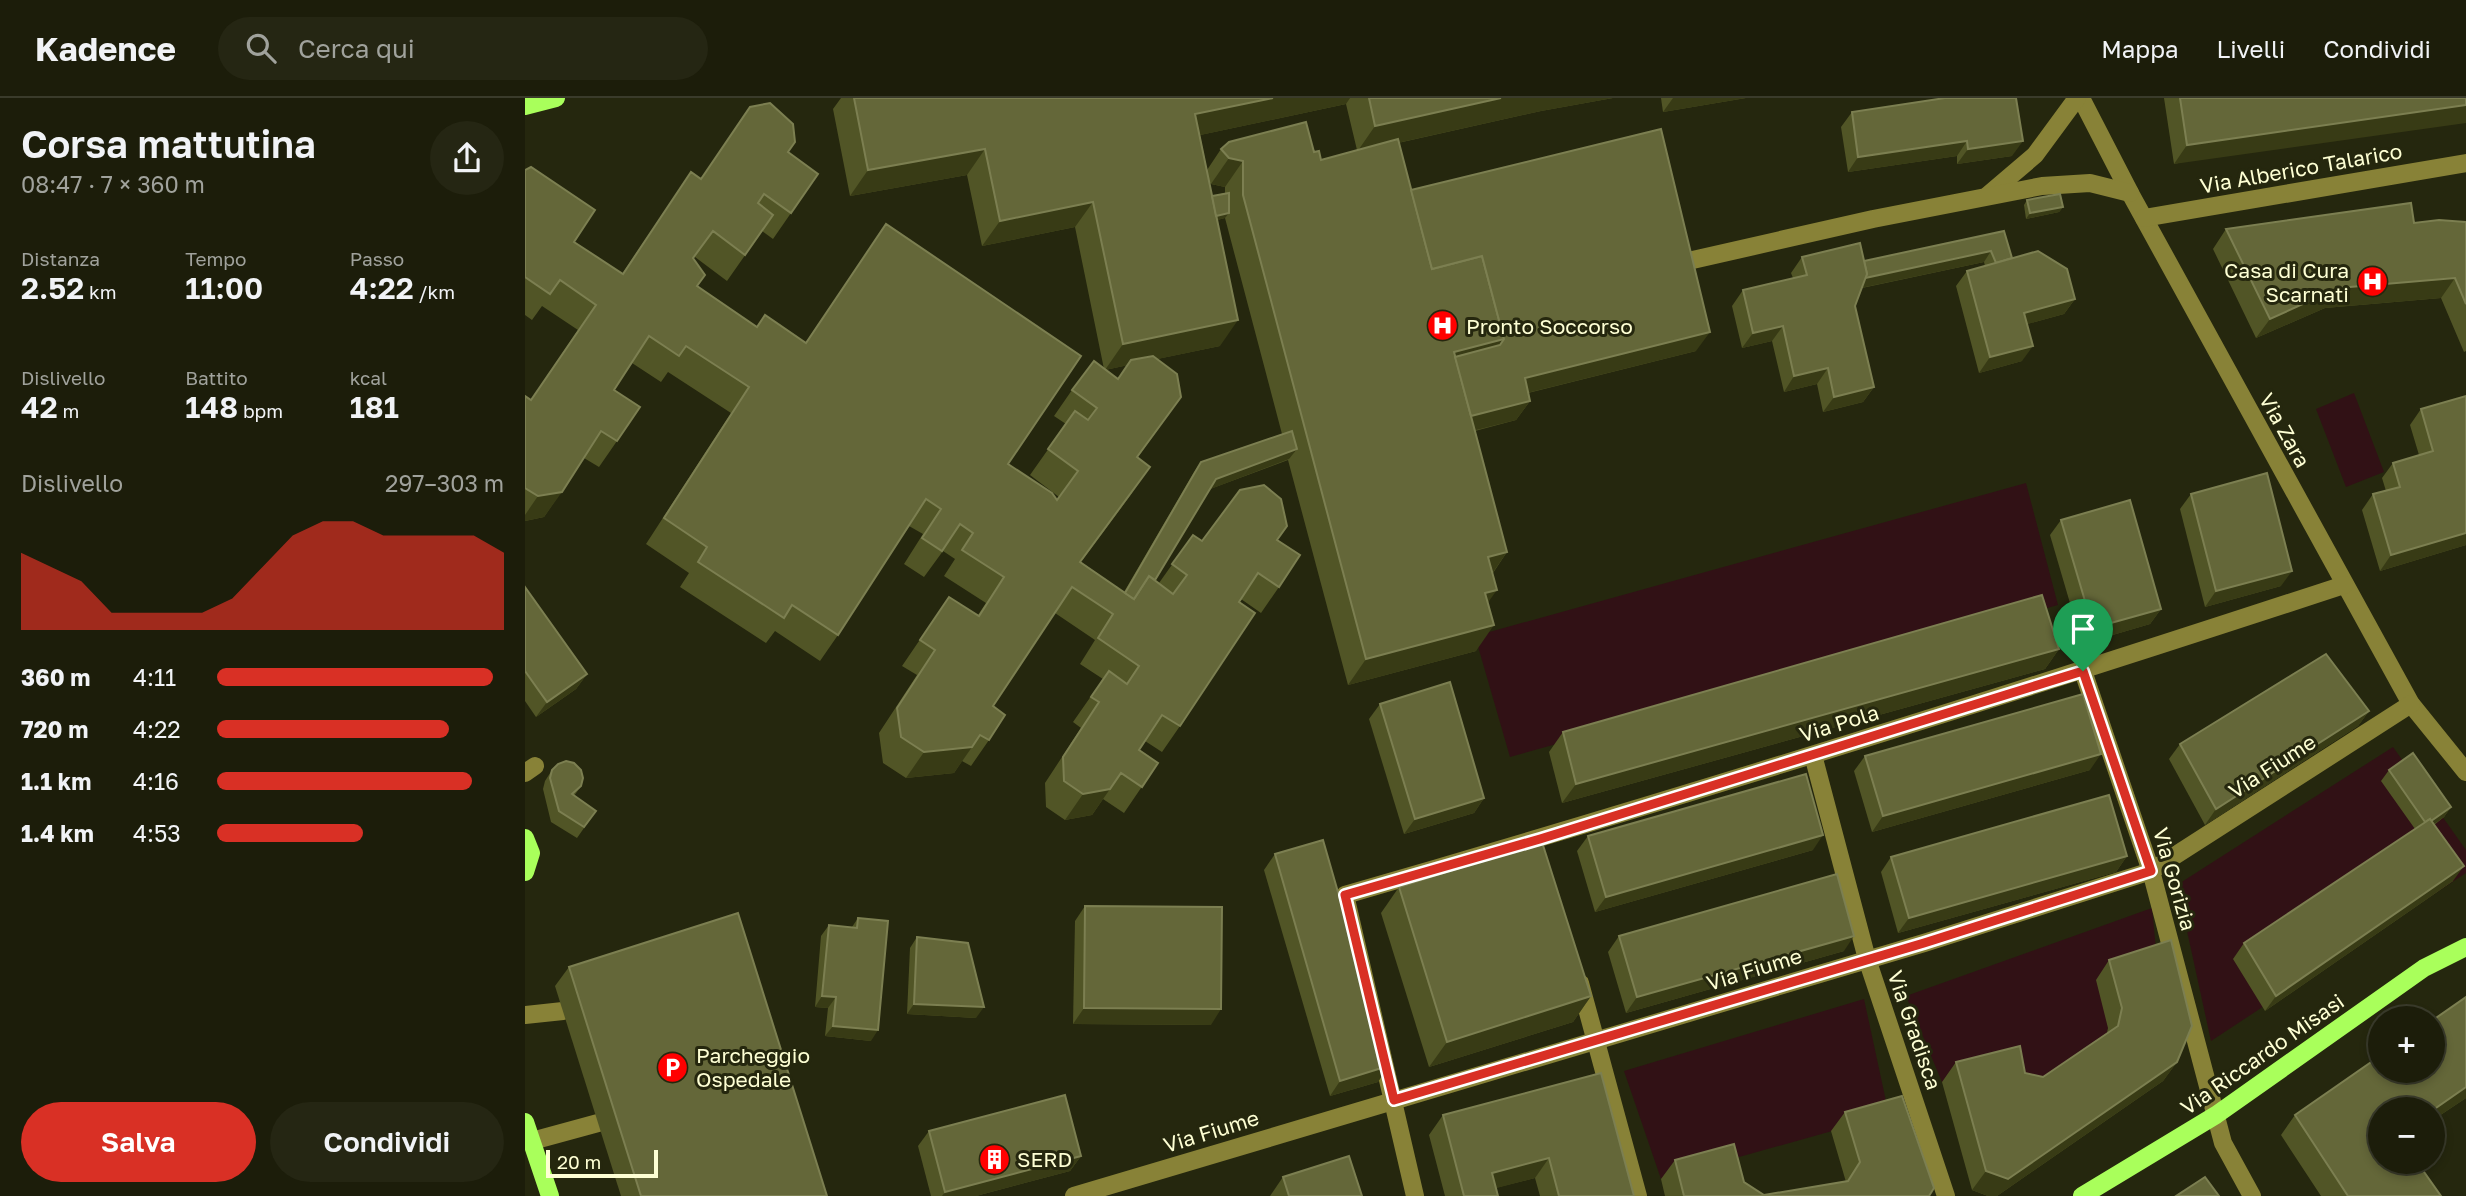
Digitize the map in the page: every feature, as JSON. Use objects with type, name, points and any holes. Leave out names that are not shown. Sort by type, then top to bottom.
[{"type":"main road","points":[[525,106],[557,98]]},
{"type":"main road","points":[[525,838],[531,853],[525,872]]},
{"type":"main road","name":"Via Riccardo Misasi","points":[[2082,1196],[2216,1115],[2424,968],[2466,947]]},
{"type":"main road","points":[[525,1122],[551,1196]]},
{"type":"street","name":"Via Zara","points":[[2079,98],[2411,704],[2466,772]]},
{"type":"street","points":[[1985,198],[2035,155],[2079,98]]},
{"type":"street","name":"Via Alberico Talarico","points":[[2144,218],[2466,163]]},
{"type":"street","points":[[1667,266],[1873,219],[2042,186],[2090,183],[2130,192]]},
{"type":"street","name":"Via Pola","points":[[1394,1100],[1345,895],[1541,846],[1813,755],[2083,671],[2344,585]]},
{"type":"street","name":"Via Gorizia","points":[[2083,671],[2151,871],[2223,1143],[2252,1196]]},
{"type":"street","name":"Via Fiume","points":[[1073,1196],[1867,959],[2151,871],[2411,704]]},
{"type":"street","name":"Via Gradisca","points":[[1813,755],[1867,959],[1946,1196]]},
{"type":"street","points":[[1573,960],[1638,1196]]},
{"type":"street","points":[[525,1014],[563,1011]]},
{"type":"street","points":[[1394,1100],[1415,1196]]},
{"type":"street","points":[[532,1141],[598,1123]]},
{"type":"shaded area","points":[[2354,393],[2384,472],[2346,487],[2316,409]]},
{"type":"shaded area","points":[[2026,483],[2058,605],[1510,757],[1475,636]]},
{"type":"shaded area","points":[[2393,747],[2466,850],[2466,873],[2211,1041],[2177,885]]},
{"type":"shaded area","points":[[2152,908],[2157,960],[2108,1028],[2104,1045],[2030,1096],[1942,1082],[1906,996]]},
{"type":"shaded area","points":[[1864,999],[1889,1115],[1661,1179],[1624,1071]]},
{"type":"building","points":[[854,98],[1273,98],[1195,114],[1238,320],[1123,344],[1093,202],[1000,221],[985,149],[868,170]]},
{"type":"building","points":[[1369,98],[1501,98],[1375,126]]},
{"type":"building","points":[[1945,98],[2016,98],[2023,141],[1968,149],[1967,141],[1858,157],[1852,112]]},
{"type":"building","points":[[2180,98],[2466,98],[2466,105],[2187,145]]},
{"type":"building","points":[[770,103],[793,124],[795,142],[788,152],[818,174],[791,213],[764,194],[758,203],[773,215],[745,255],[713,231],[693,258],[705,275],[697,286],[757,327],[765,315],[806,343],[886,224],[1081,356],[1008,464],[1052,493],[1057,500],[1078,471],[1048,449],[1075,411],[1088,420],[1097,408],[1072,390],[1094,361],[1118,379],[1131,360],[1153,356],[1177,374],[1181,397],[1137,457],[1150,467],[1080,562],[1134,599],[1149,576],[1173,594],[1187,575],[1172,564],[1193,535],[1202,541],[1240,490],[1264,485],[1281,499],[1287,526],[1277,540],[1300,555],[1279,587],[1258,573],[1239,602],[1255,613],[1180,726],[1162,715],[1139,750],[1158,763],[1142,787],[1121,773],[1110,789],[1083,794],[1064,781],[1063,757],[1099,702],[1091,697],[1109,671],[1127,684],[1139,666],[1098,638],[1113,614],[1072,587],[993,706],[1005,715],[989,740],[980,735],[972,747],[924,752],[901,737],[897,708],[935,650],[920,640],[949,597],[979,616],[1004,577],[962,550],[973,533],[960,524],[942,551],[922,538],[941,509],[926,499],[838,635],[792,605],[784,618],[698,562],[707,547],[664,518],[749,387],[686,346],[679,356],[649,336],[614,390],[640,407],[617,441],[601,431],[562,492],[538,496],[525,488],[525,396],[531,400],[596,305],[560,280],[550,294],[525,277],[525,170],[531,167],[595,210],[574,242],[623,274],[691,172],[701,179],[750,107]]},
{"type":"building","points":[[1306,122],[1314,152],[1319,151],[1321,160],[1398,139],[1432,269],[1482,256],[1504,339],[1454,352],[1507,552],[1488,557],[1497,590],[1485,593],[1494,625],[1366,659],[1243,195],[1243,161],[1229,158],[1221,149],[1229,142]]},
{"type":"building","points":[[1661,129],[1710,332],[1525,378],[1530,401],[1471,416],[1455,357],[1500,345],[1504,339],[1482,256],[1432,269],[1411,190]]},
{"type":"building","points":[[1229,193],[1229,213],[1216,216],[1212,196]]},
{"type":"building","points":[[2060,194],[2063,207],[2030,213],[2027,200]]},
{"type":"building","points":[[2411,203],[2414,223],[2439,220],[2466,222],[2466,304],[2455,278],[2338,288],[2270,319],[2226,229]]},
{"type":"building","points":[[2004,231],[2012,258],[1996,263],[1991,251],[1865,278],[1867,274],[1864,261]]},
{"type":"building","points":[[1860,243],[1867,274],[1855,306],[1874,387],[1834,397],[1828,368],[1794,376],[1783,326],[1753,333],[1743,290],[1807,275],[1802,257]]},
{"type":"building","points":[[2038,251],[2067,269],[2075,299],[2024,313],[2033,346],[1990,357],[1967,271]]},
{"type":"building","points":[[2466,396],[2466,533],[2391,555],[2373,494],[2400,487],[2393,463],[2433,451],[2421,409]]},
{"type":"building","points":[[1292,431],[1297,449],[1216,479],[1155,580],[1149,576],[1134,599],[1125,593],[1201,462]]},
{"type":"building","points":[[2267,473],[2292,571],[2216,591],[2191,494]]},
{"type":"building","points":[[2130,500],[2161,609],[2093,628],[2061,520]]},
{"type":"building","points":[[525,587],[587,674],[547,702],[525,671]]},
{"type":"building","points":[[2042,595],[2059,649],[1576,784],[1563,732]]},
{"type":"building","points":[[2326,654],[2369,711],[2216,809],[2180,744]]},
{"type":"building","points":[[1450,682],[1484,798],[1415,819],[1380,704]]},
{"type":"building","points":[[2083,694],[2101,754],[1883,816],[1865,756]]},
{"type":"building","points":[[2413,753],[2451,807],[2431,821],[2430,819],[2425,822],[2389,770]]},
{"type":"building","points":[[566,761],[574,763],[581,770],[583,778],[581,786],[572,794],[596,811],[584,827],[559,811],[550,778],[552,770]]},
{"type":"building","points":[[1806,774],[1823,835],[1606,897],[1588,836]]},
{"type":"building","points":[[2109,795],[2127,856],[1909,918],[1891,857]]},
{"type":"building","points":[[2430,819],[2464,866],[2276,996],[2244,943]]},
{"type":"building","points":[[1323,840],[1388,1066],[1340,1081],[1275,854]]},
{"type":"building","points":[[1542,842],[1591,996],[1447,1042],[1399,887]]},
{"type":"building","points":[[1837,874],[1854,936],[1637,997],[1619,936]]},
{"type":"building","points":[[1085,906],[1222,907],[1221,1009],[1084,1008]]},
{"type":"building","name":"Parcheggio Ospedale","points":[[738,913],[827,1196],[641,1196],[569,967]]},
{"type":"building","points":[[858,918],[888,921],[878,1030],[833,1026],[836,997],[822,996],[829,925],[857,928]]},
{"type":"building","points":[[917,937],[968,943],[984,1007],[914,1004]]},
{"type":"building","points":[[2171,940],[2192,1026],[2177,1062],[2008,1179],[1986,1171],[1956,1062],[2020,1046],[2025,1073],[2043,1077],[2118,1026],[2122,1008],[2109,960]]},
{"type":"building","points":[[2466,997],[2466,1087],[2445,1102],[2445,1097],[2368,1097],[2368,1174],[2425,1174],[2441,1196],[2348,1196],[2295,1115],[2368,1064],[2368,1083],[2445,1083],[2445,1012]]},
{"type":"building","points":[[1601,1073],[1634,1196],[1559,1196],[1549,1158],[1492,1173],[1498,1196],[1464,1196],[1443,1115]]},
{"type":"building","name":"SERD","points":[[1065,1095],[1081,1156],[945,1192],[929,1131]]},
{"type":"building","points":[[1902,1096],[1934,1188],[1929,1196],[1684,1196],[1675,1160],[1734,1144],[1744,1182],[1764,1195],[1848,1181],[1860,1162],[1845,1112]]},
{"type":"building","points":[[1349,1156],[1362,1196],[1289,1196],[1283,1177]]},
{"type":"building","points":[[2205,1177],[2219,1196],[2176,1196]]},
{"type":"place","name":"Casa di Cura Scarnati","points":[[2372,282]]},
{"type":"place","name":"Pronto Soccorso","points":[[1443,326]]},
{"type":"place","name":"Parcheggio Ospedale","points":[[673,1067]]},
{"type":"place","name":"SERD","points":[[994,1159]]},
{"type":"route","points":[[2083,671],[2151,871],[1924,943],[1394,1100],[1345,895],[1540,839],[2083,671]]}]
